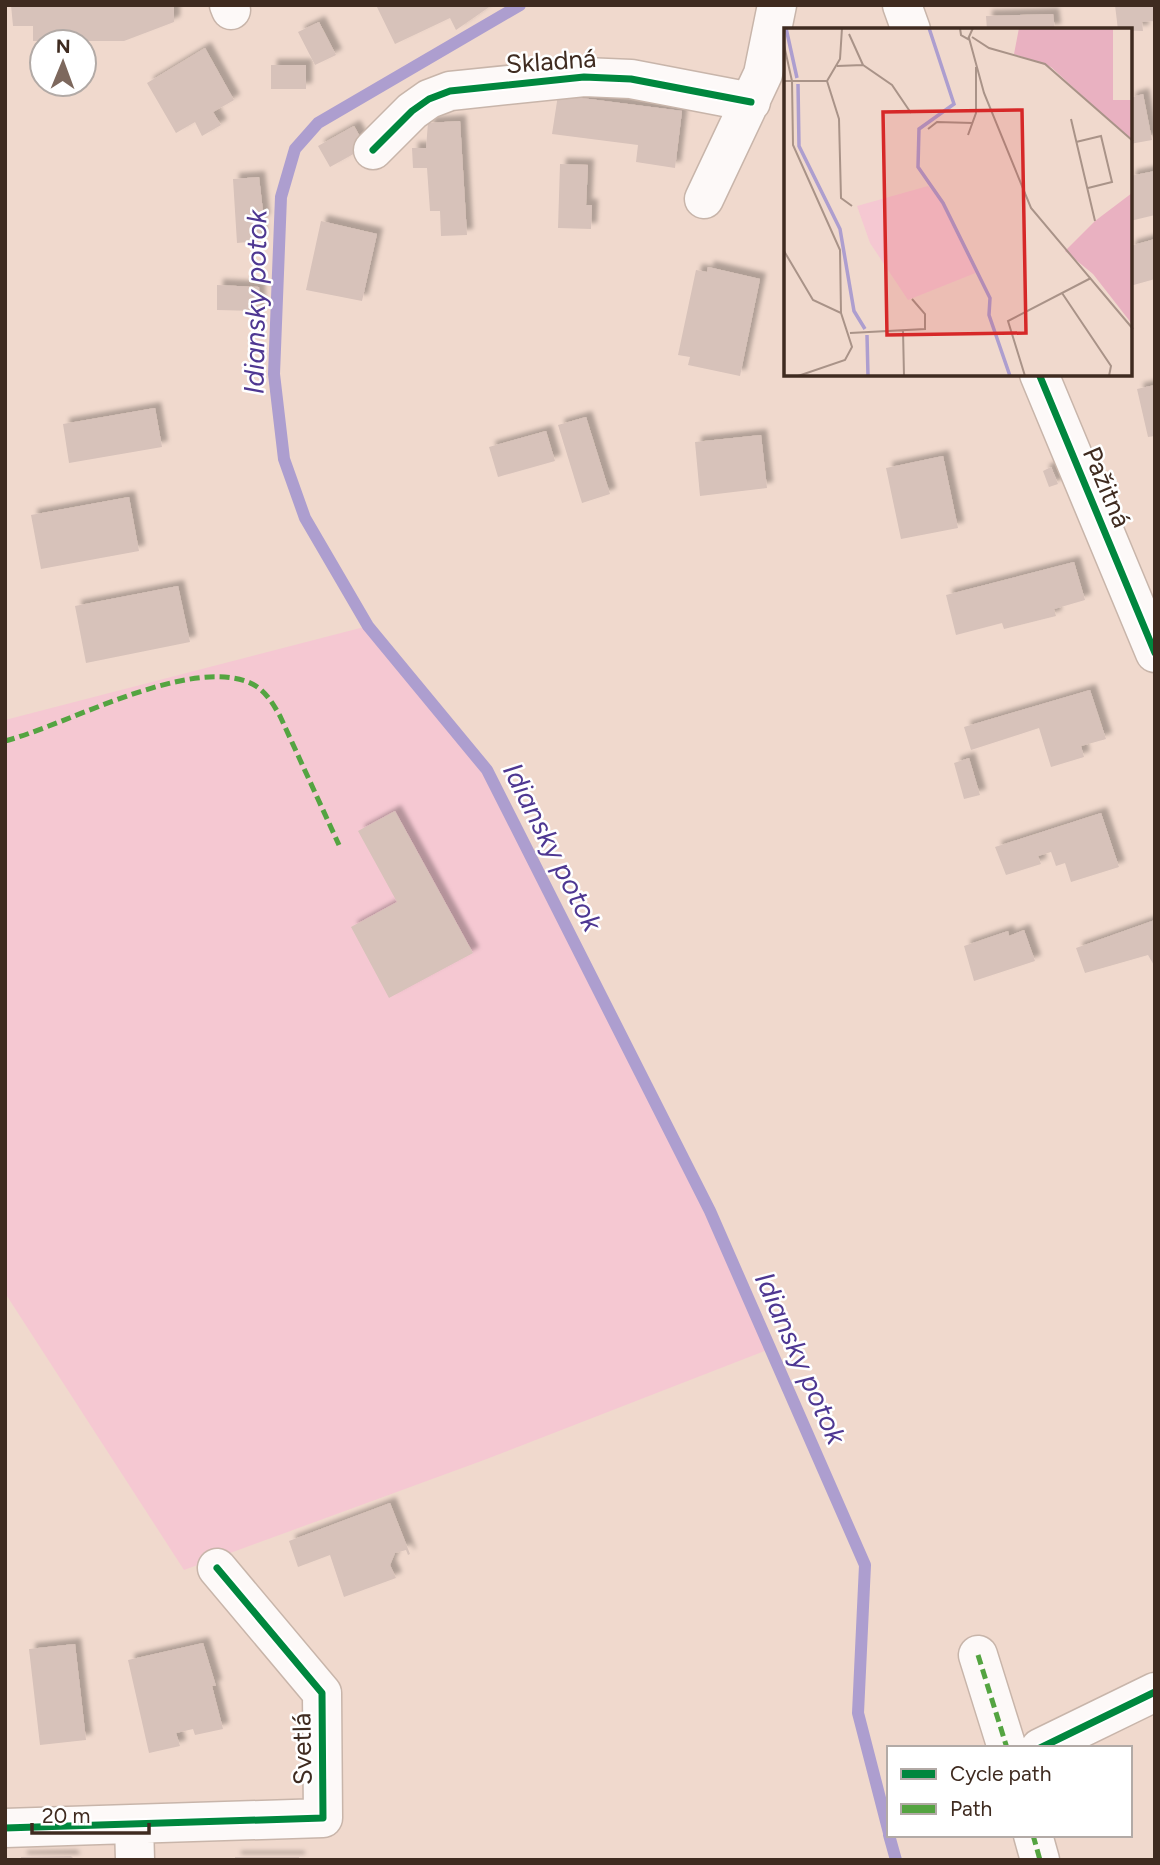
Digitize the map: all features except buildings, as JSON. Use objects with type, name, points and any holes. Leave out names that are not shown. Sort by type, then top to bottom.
[{"type":"street","points":[[704,199],[751,102],[768,53],[777,5]]},
{"type":"street","points":[[902,5],[910,28]]},
{"type":"street","name":"Skladná","points":[[373,150],[412,111],[429,99],[450,90],[584,77],[631,79],[751,102]]},
{"type":"street","name":"Pažitná","points":[[1039,376],[1155,653]]},
{"type":"street","name":"Svetlá","points":[[5,1828],[135,1842],[323,1818],[322,1693],[217,1568]]},
{"type":"street","points":[[978,1656],[1006,1746]]},
{"type":"street","points":[[1044,1746],[1155,1692]]},
{"type":"street","points":[[1034,1837],[1040,1860]]},
{"type":"shaded area","points":[[368,626],[487,770],[710,1211],[770,1349],[484,1460],[184,1570],[5,1293],[5,720]]},
{"type":"waterway","name":"Idiansky potok","points":[[520,5],[318,123],[295,149],[281,197],[274,374],[284,459],[305,518],[368,626],[487,770],[710,1211],[865,1565],[858,1713],[887,1825]]},
{"type":"waterway","name":"Idiansky potok","points":[[890,1837],[896,1860]]},
{"type":"marked path","points":[[5,741],[160,686],[192,679],[222,677],[248,682],[263,692],[280,716],[339,845]]},
{"type":"marked path","points":[[978,1655],[1006,1746]]},
{"type":"marked path","points":[[1034,1837],[1040,1860]]},
{"type":"cycle path","points":[[373,150],[412,111],[429,99],[450,91],[584,77],[631,79],[751,102]]},
{"type":"cycle path","points":[[1040,376],[1155,653]]},
{"type":"cycle path","points":[[5,1828],[323,1818],[322,1693],[217,1568]]},
{"type":"cycle path","points":[[1044,1746],[1155,1692]]}]
